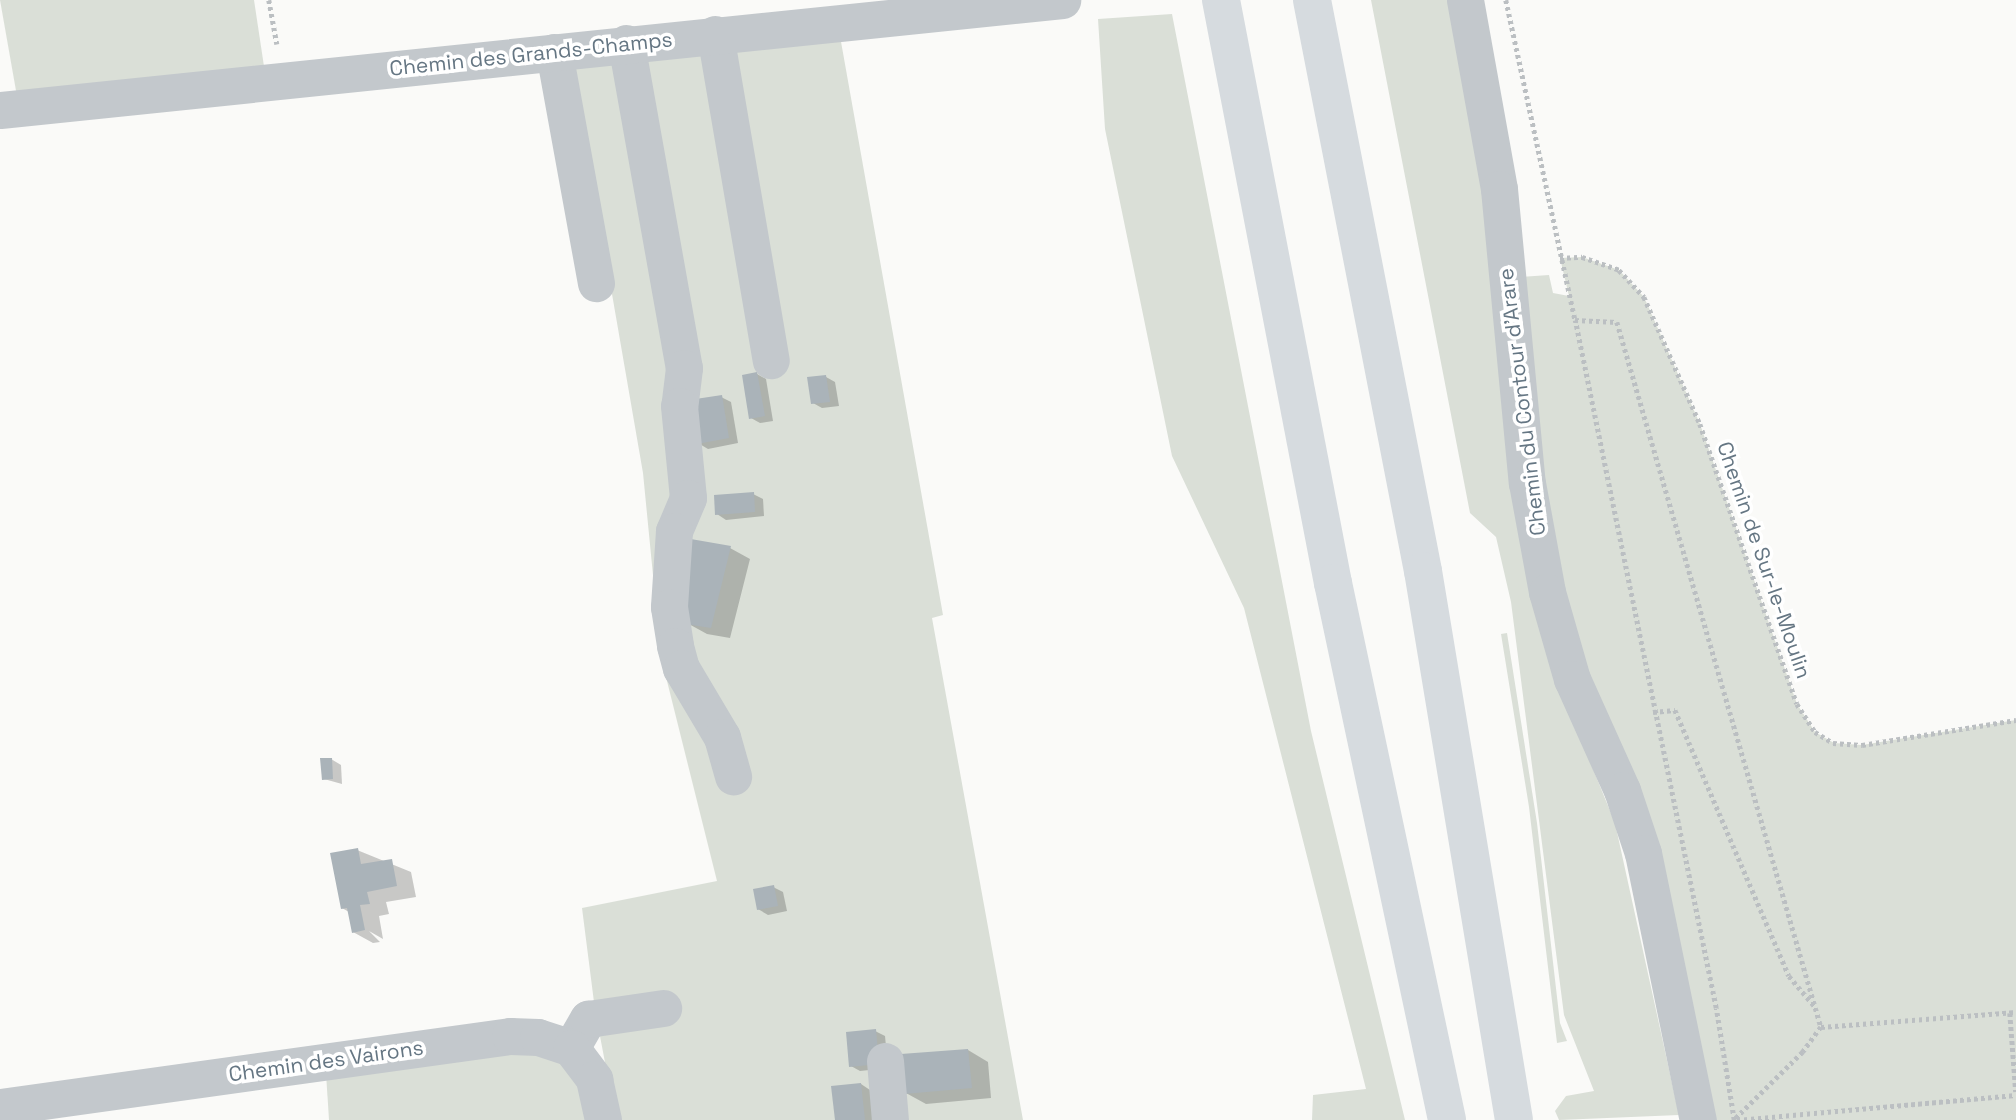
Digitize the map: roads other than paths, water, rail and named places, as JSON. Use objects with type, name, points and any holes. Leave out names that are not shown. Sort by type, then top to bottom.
[{"type":"highway","points":[[1221,0],[1333,583],[1447,1120]]},
{"type":"highway","points":[[1312,0],[1423,571],[1514,1120]]},
{"type":"street","name":"Chemin des Grands-Champs","points":[[0,110],[626,43],[1062,0]]},
{"type":"street","name":"Chemin du Contour d'Arare","points":[[1465,0],[1499,189],[1528,484],[1547,592],[1572,679],[1622,790],[1643,853],[1698,1120]]},
{"type":"street","points":[[715,34],[771,360]]},
{"type":"street","points":[[626,43],[684,368],[679,406],[688,498],[674,531],[669,607],[674,646],[681,668],[722,737],[733,776]]},
{"type":"street","points":[[554,52],[596,283]]},
{"type":"street","points":[[603,1120],[594,1079],[571,1048],[588,1019],[663,1008]]},
{"type":"street","name":"Chemin des Vairons","points":[[0,1107],[510,1036],[538,1037],[571,1048]]},
{"type":"street","points":[[885,1061],[890,1120]]}]
